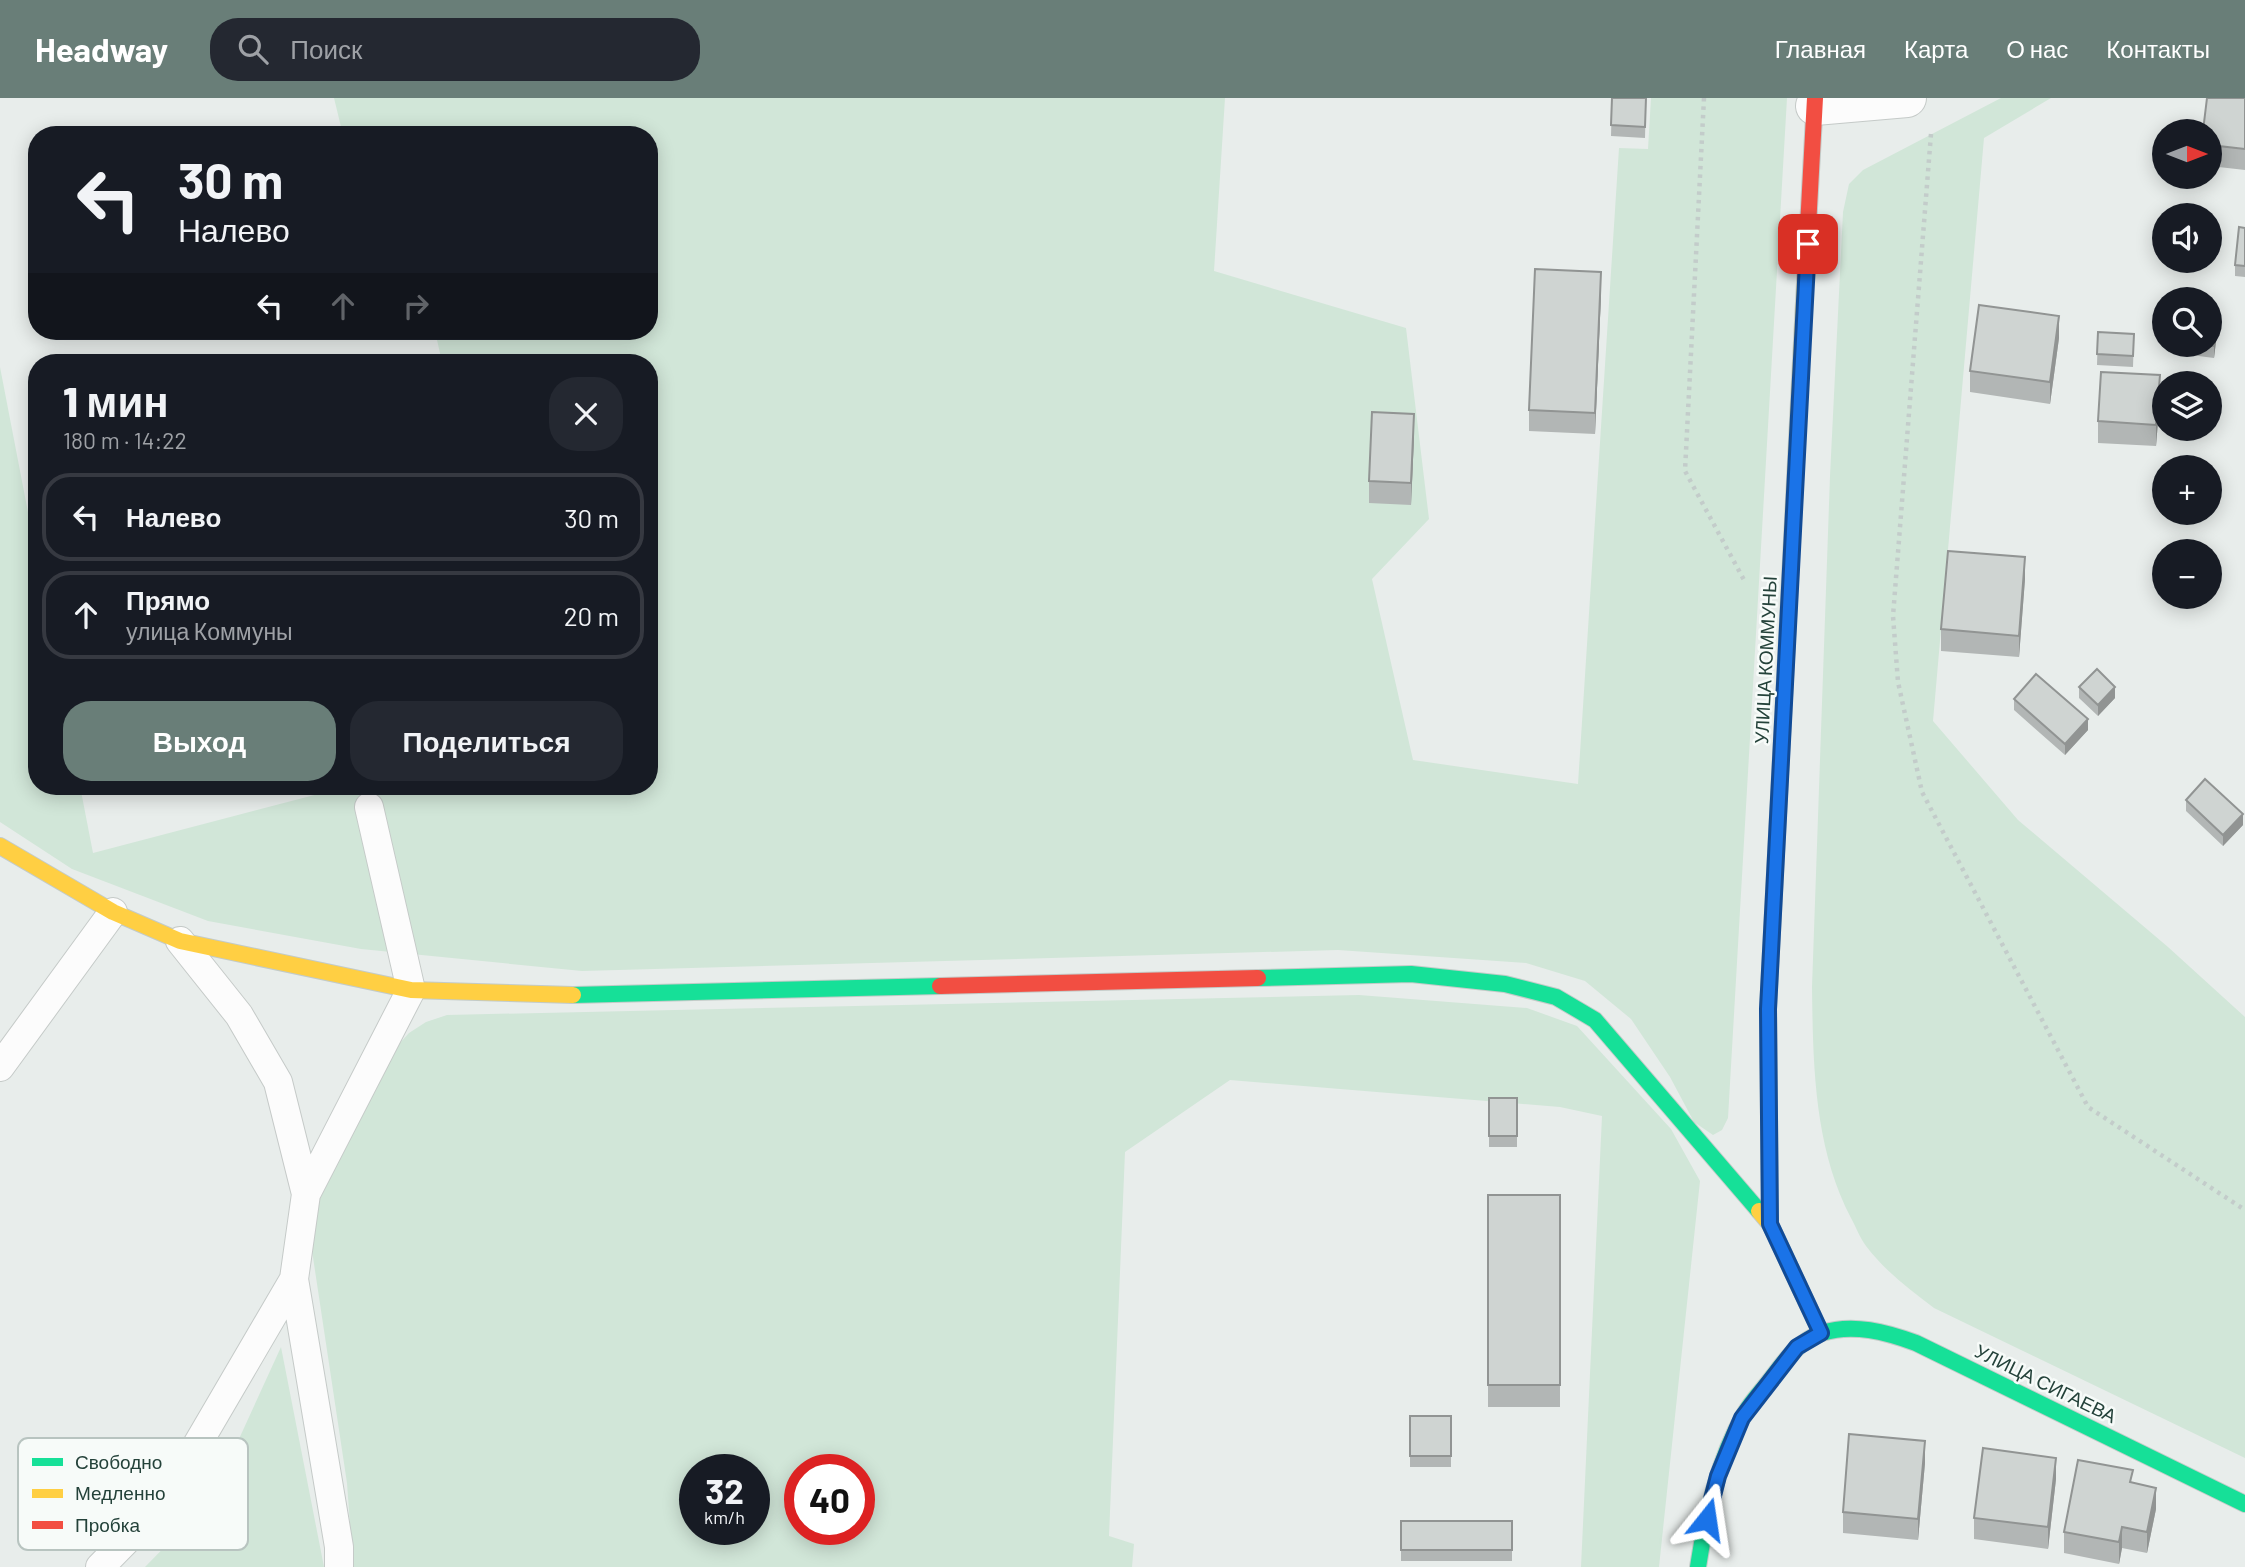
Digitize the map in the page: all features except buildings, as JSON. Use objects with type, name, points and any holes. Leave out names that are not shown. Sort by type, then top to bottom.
[{"type":"street","points":[[1815,102],[1920,112]]},
{"type":"street","name":"УЛИЦА КОММУНЫ","points":[[1770,1224],[1768,1009],[1815,102]]},
{"type":"street","points":[[0,846],[113,912],[180,941],[411,990],[579,995],[1411,974],[1505,984],[1556,997],[1595,1020],[1770,1224],[1821,1333],[1797,1347],[1742,1418],[1718,1476],[1701,1541],[1698,1567]]},
{"type":"street","name":"УЛИЦА СИГАЕВА","points":[[1821,1333],[1860,1328],[1890,1333],[1916,1343],[2245,1504]]},
{"type":"lane","points":[[339,1567],[336,1534],[294,1279],[306,1194],[411,990],[369,807]]},
{"type":"lane","points":[[0,1067],[113,912]]},
{"type":"lane","points":[[180,941],[239,1015],[278,1082],[306,1194]]},
{"type":"lane","points":[[201,1438],[294,1279]]},
{"type":"lane","points":[[100,1567],[117,1550]]},
{"type":"path","points":[[1704,98],[1685,471],[1748,588]]},
{"type":"path","points":[[1920,112],[1893,616],[1898,682],[1922,792],[2088,1107],[2245,1210]]},
{"type":"green space","points":[[334,98],[1225,98],[1214,271],[1406,328],[1429,519],[1372,579],[1413,760],[1578,784],[1619,148],[1648,149],[1651,98],[1787,98],[1728,1118],[1722,1130],[1713,1135],[1694,1122],[1670,1077],[1631,1019],[1585,981],[1526,963],[1338,950],[582,971],[361,949],[208,921],[72,869],[0,822],[0,367],[28,512],[28,795],[82,795],[93,853],[315,795],[658,795],[658,354],[440,354],[437,340],[658,340],[658,126],[341,126]]},
{"type":"green space","points":[[2001,98],[2051,98],[1984,138],[1933,721],[2018,820],[2168,947],[2245,1017],[2245,1458],[1934,1308],[1889,1272],[1864,1243],[1839,1191],[1823,1134],[1815,1076],[1812,987],[1830,476],[1843,212],[1849,184],[1863,170]]},
{"type":"green space","points":[[1359,995],[1527,1008],[1577,1026],[1671,1129],[1700,1181],[1659,1567],[1581,1567],[1602,1116],[1560,1107],[1230,1080],[1125,1152],[1109,1536],[1134,1544],[1132,1567],[353,1567],[347,1483],[311,1244],[324,1172],[389,1055],[409,1033],[426,1022],[447,1015]]},
{"type":"green space","points":[[281,1347],[324,1567],[145,1567],[162,1550],[248,1550],[248,1438],[239,1438]]},
{"type":"traffic: fast","points":[[1770,1224],[1768,1009],[1784,698]]},
{"type":"traffic: fast","points":[[1258,978],[1411,974],[1505,984],[1556,997],[1595,1020],[1759,1211]]},
{"type":"traffic: fast","points":[[573,995],[940,986]]},
{"type":"traffic: fast","points":[[1698,1567],[1714,1488],[1727,1450],[1745,1413],[1799,1346],[1813,1337],[1834,1330],[1869,1330],[1916,1343],[2245,1504]]},
{"type":"traffic: slow","points":[[1784,698],[1805,282]]},
{"type":"traffic: slow","points":[[0,846],[113,912],[180,941],[411,990],[573,995]]},
{"type":"traffic: slow","points":[[1759,1211],[1770,1224],[1821,1333]]},
{"type":"traffic: jam","points":[[1805,282],[1815,98]]},
{"type":"traffic: jam","points":[[940,986],[1258,978]]},
{"type":"route","points":[[1707,1519],[1718,1476],[1742,1418],[1797,1347],[1821,1333],[1770,1224],[1768,1009],[1808,244]]}]
